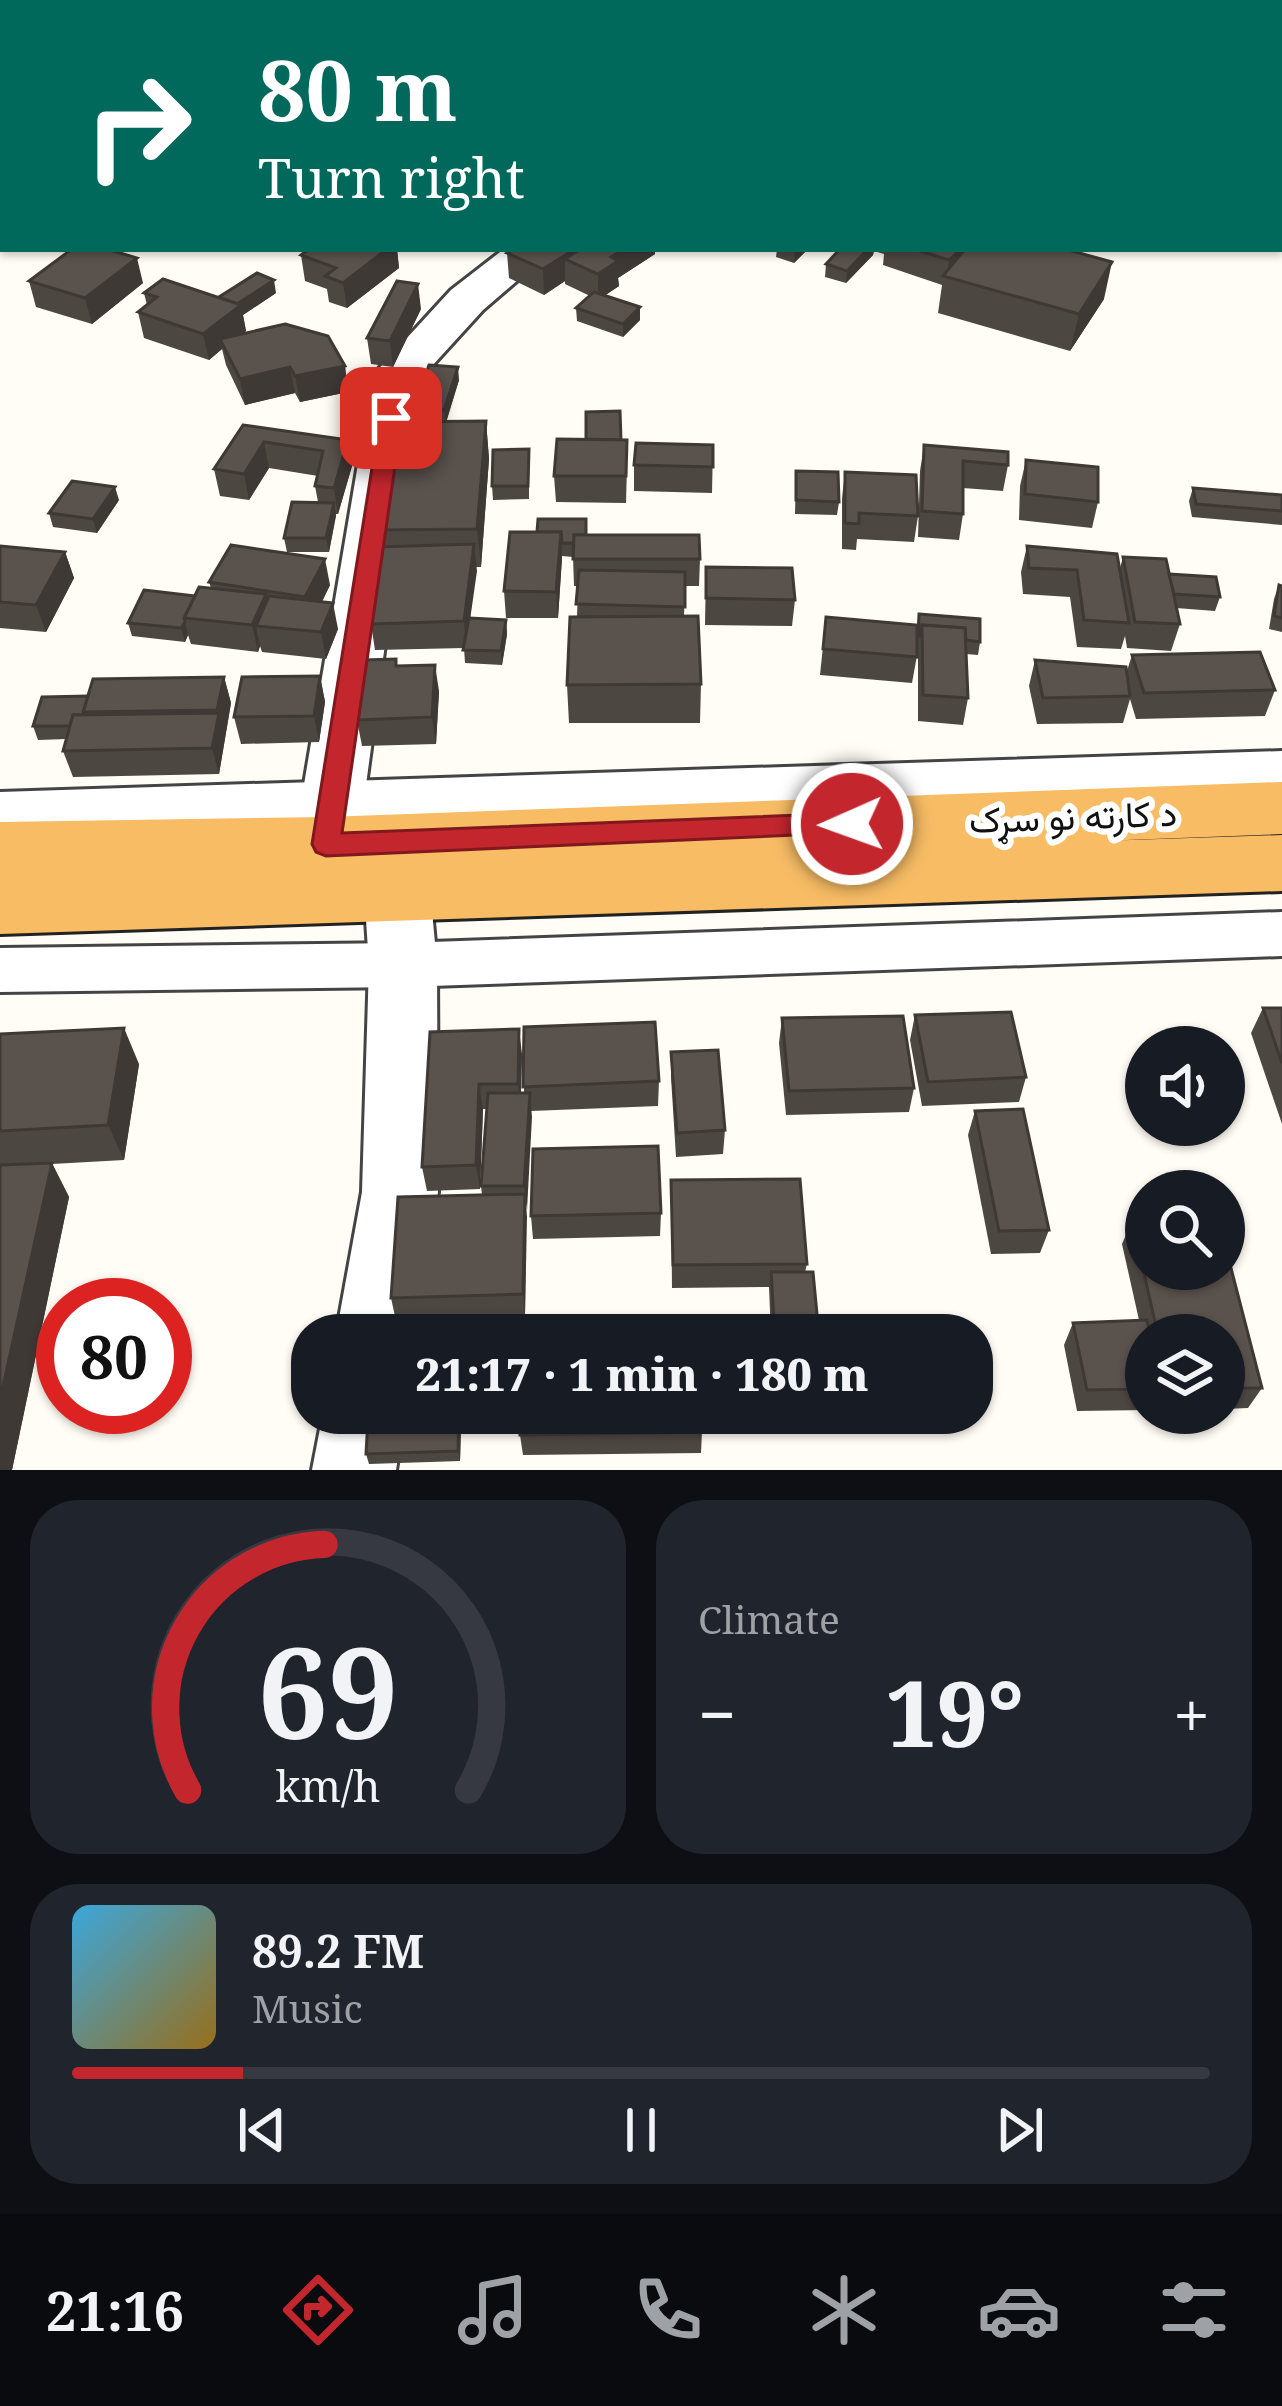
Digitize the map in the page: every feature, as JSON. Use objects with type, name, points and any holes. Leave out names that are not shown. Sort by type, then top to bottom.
[{"type":"highway","name":"د کارته نو سړک","points":[[0,849],[330,824],[1282,808]]},
{"type":"highway","name":"د کارته نو سړک","points":[[0,905],[1282,863]]},
{"type":"street","points":[[330,824],[397,375],[467,300],[528,252]]},
{"type":"street","points":[[0,811],[330,824],[1282,769]]},
{"type":"street","points":[[380,1314],[400,1192],[404,965],[397,890]]},
{"type":"street","points":[[0,970],[404,965],[1282,934]]},
{"type":"street","points":[[354,1470],[360,1434]]},
{"type":"building","points":[[68,252],[117,252],[137,258],[85,298],[29,281]]},
{"type":"building","points":[[383,252],[343,283],[325,276],[336,268],[301,255]]},
{"type":"building","points":[[509,252],[570,252],[543,269]]},
{"type":"building","points":[[576,252],[619,252],[611,257],[618,261],[598,274],[565,259]]},
{"type":"building","points":[[837,252],[865,252],[847,271],[826,264]]},
{"type":"building","points":[[924,252],[958,252],[949,260]]},
{"type":"building","points":[[963,252],[1076,252],[1112,262],[1079,314],[943,276]]},
{"type":"building","points":[[257,273],[274,280],[237,304],[219,297]]},
{"type":"building","points":[[163,279],[241,305],[203,334],[138,312],[157,297],[144,293]]},
{"type":"building","points":[[397,281],[418,284],[390,341],[367,338]]},
{"type":"building","points":[[594,292],[640,307],[623,324],[576,308]]},
{"type":"building","points":[[285,324],[328,336],[345,366],[295,376],[290,367],[240,379],[220,339]]},
{"type":"building","points":[[429,365],[458,367],[444,410],[414,408]]},
{"type":"building","points":[[620,411],[621,440],[586,439],[586,412]]},
{"type":"building","points":[[486,421],[477,529],[379,530],[394,422]]},
{"type":"building","points":[[243,425],[348,440],[334,488],[315,486],[323,451],[264,442],[244,474],[214,469]]},
{"type":"building","points":[[557,439],[627,440],[626,476],[554,476]]},
{"type":"building","points":[[636,443],[713,445],[713,467],[634,465]]},
{"type":"building","points":[[924,445],[1008,452],[1008,465],[963,461],[963,514],[922,511]]},
{"type":"building","points":[[529,449],[528,486],[492,486],[493,450]]},
{"type":"building","points":[[1026,460],[1098,467],[1098,502],[1025,494]]},
{"type":"building","points":[[796,471],[838,472],[839,502],[796,500]]},
{"type":"building","points":[[845,472],[916,475],[918,516],[859,513],[859,524],[845,523]]},
{"type":"building","points":[[72,481],[115,487],[93,519],[49,513]]},
{"type":"building","points":[[1193,488],[1282,495],[1282,511],[1196,504]]},
{"type":"building","points":[[292,502],[334,503],[326,538],[284,538]]},
{"type":"building","points":[[538,519],[586,519],[586,535],[574,535],[574,543],[562,543],[561,532],[537,532]]},
{"type":"building","points":[[510,532],[561,532],[556,592],[504,591]]},
{"type":"building","points":[[574,535],[699,535],[700,559],[573,559]]},
{"type":"building","points":[[474,544],[464,621],[371,624],[378,547]]},
{"type":"building","points":[[231,545],[325,559],[305,597],[209,582]]},
{"type":"building","points":[[0,546],[65,552],[36,605],[0,602]]},
{"type":"building","points":[[1027,546],[1117,554],[1129,623],[1084,620],[1077,570],[1029,568]]},
{"type":"building","points":[[1123,557],[1166,559],[1180,624],[1135,622]]},
{"type":"building","points":[[706,567],[792,568],[795,600],[706,598]]},
{"type":"building","points":[[579,570],[685,572],[685,607],[576,604]]},
{"type":"building","points":[[1169,574],[1216,577],[1220,597],[1174,594]]},
{"type":"building","points":[[1282,586],[1282,618],[1274,616]]},
{"type":"building","points":[[199,587],[266,594],[252,625],[184,618]]},
{"type":"building","points":[[144,590],[195,596],[181,628],[128,623]]},
{"type":"building","points":[[269,596],[333,603],[321,632],[256,626]]},
{"type":"building","points":[[919,614],[980,619],[980,642],[966,640],[965,628],[922,625],[918,636]]},
{"type":"building","points":[[698,616],[701,684],[567,685],[570,617]]},
{"type":"building","points":[[826,617],[917,625],[917,657],[823,649]]},
{"type":"building","points":[[469,618],[506,620],[501,651],[463,650]]},
{"type":"building","points":[[922,625],[965,628],[968,698],[923,695]]},
{"type":"building","points":[[1260,652],[1275,690],[1144,693],[1132,655]]},
{"type":"building","points":[[396,659],[396,666],[435,665],[432,717],[357,720],[363,660]]},
{"type":"building","points":[[1035,660],[1126,667],[1130,696],[1043,698]]},
{"type":"building","points":[[320,676],[314,716],[234,717],[242,677]]},
{"type":"building","points":[[224,677],[217,710],[83,712],[93,679]]},
{"type":"building","points":[[88,696],[84,715],[73,715],[70,726],[33,726],[42,697]]},
{"type":"building","points":[[219,713],[212,748],[63,751],[73,715]]},
{"type":"building","points":[[1263,1008],[1282,1008],[1282,1063]]},
{"type":"building","points":[[1011,1012],[1026,1077],[928,1082],[915,1015]]},
{"type":"building","points":[[903,1016],[914,1088],[789,1091],[782,1018]]},
{"type":"building","points":[[655,1022],[659,1081],[523,1087],[524,1027]]},
{"type":"building","points":[[124,1028],[108,1125],[0,1131],[0,1034]]},
{"type":"building","points":[[519,1029],[518,1084],[479,1084],[476,1165],[422,1167],[430,1032]]},
{"type":"building","points":[[718,1050],[725,1130],[677,1133],[671,1052]]},
{"type":"building","points":[[488,1093],[530,1093],[524,1186],[481,1186]]},
{"type":"building","points":[[1023,1109],[1049,1230],[999,1231],[975,1111]]},
{"type":"building","points":[[658,1146],[661,1213],[531,1216],[533,1149]]},
{"type":"building","points":[[52,1163],[0,1400],[0,1165]]},
{"type":"building","points":[[800,1179],[807,1264],[673,1265],[671,1180]]},
{"type":"building","points":[[525,1194],[523,1294],[391,1298],[398,1197]]},
{"type":"building","points":[[771,1272],[813,1272],[817,1314],[774,1314]]},
{"type":"building","points":[[1148,1290],[1237,1290],[1243,1314],[1153,1314]]},
{"type":"building","points":[[1125,1321],[1125,1389],[1087,1390],[1073,1323]]},
{"type":"building","points":[[1245,1322],[1262,1388],[1245,1388]]},
{"type":"building","points":[[367,1434],[458,1434],[458,1451],[366,1454]]},
{"type":"route","points":[[391,418],[326,844],[852,824]]}]
